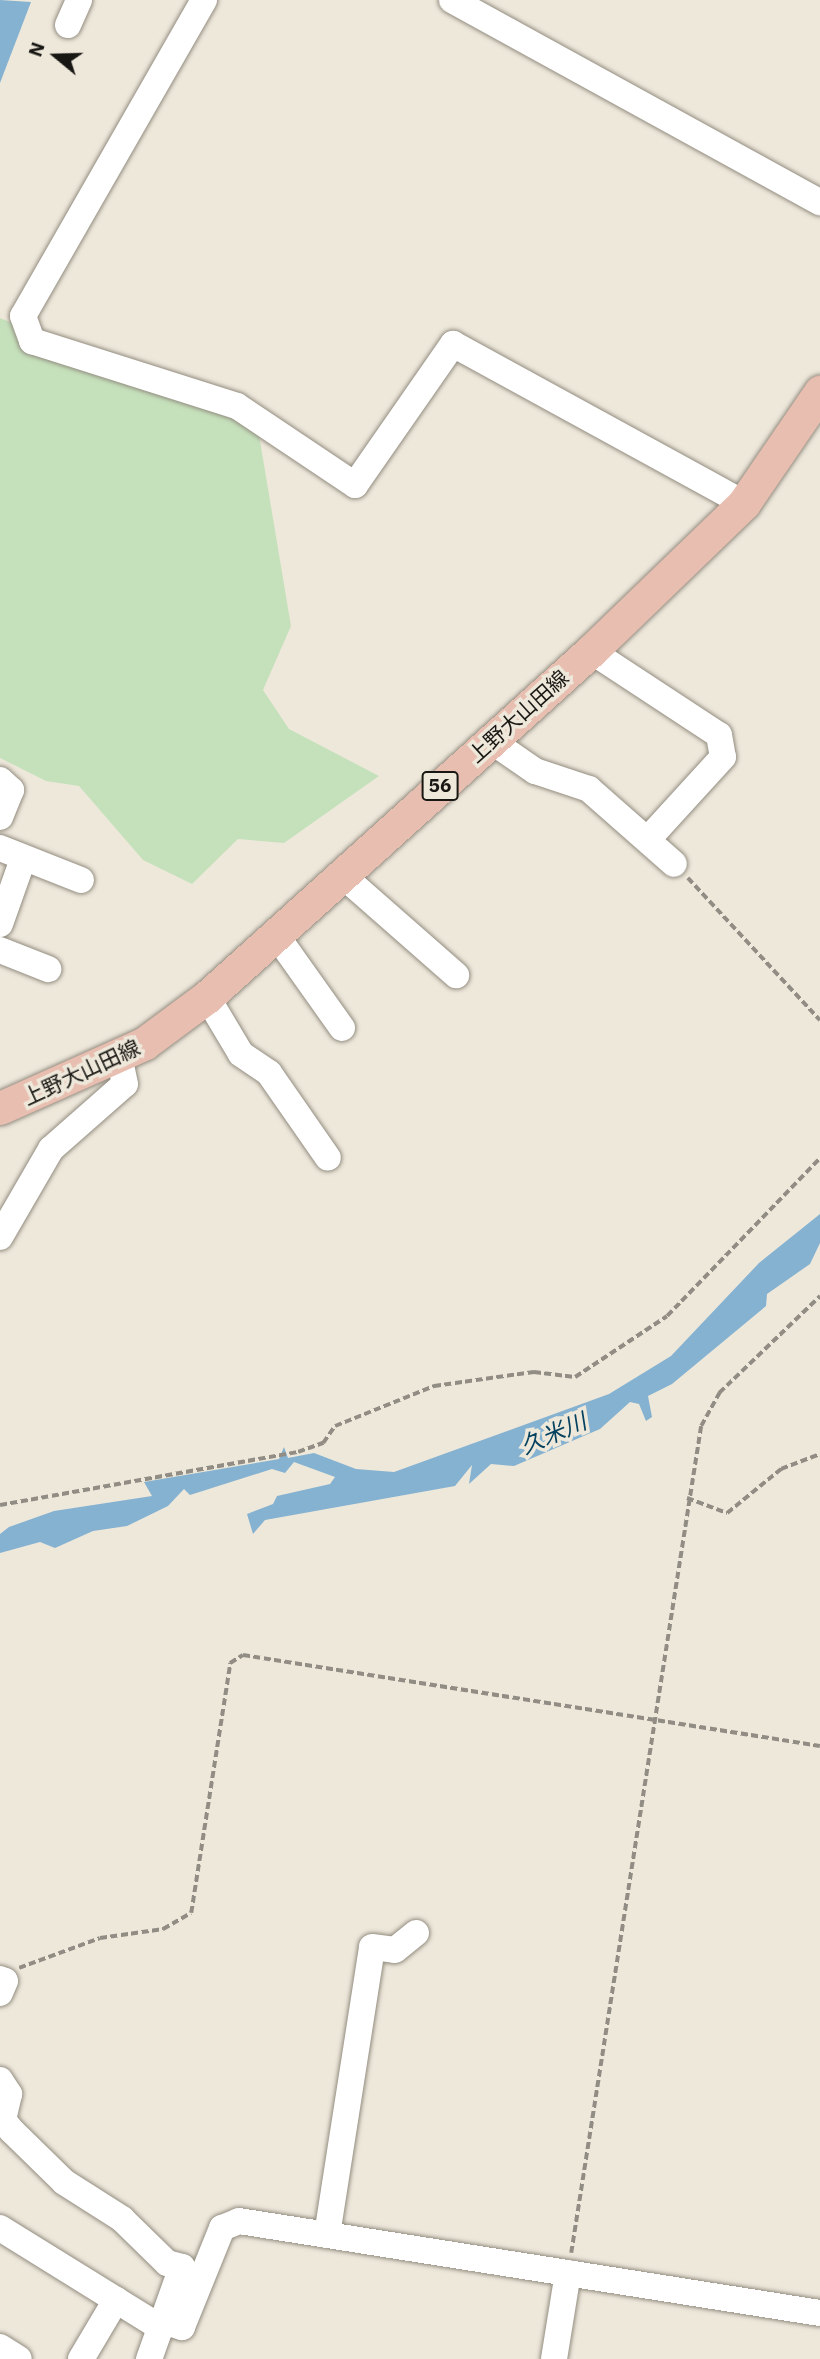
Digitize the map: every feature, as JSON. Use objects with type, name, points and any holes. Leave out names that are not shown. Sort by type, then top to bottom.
[{"type":"main road","name":"上野大山田線","points":[[0,1108],[119,1056],[207,997],[590,651],[744,503],[818,409]]},
{"type":"street","points":[[68,25],[79,0]]},
{"type":"street","points":[[204,0],[23,316],[32,341],[237,406],[355,485],[453,344],[744,503]]},
{"type":"street","points":[[452,0],[820,202]]},
{"type":"street","points":[[590,651],[719,735],[723,757],[649,838]]},
{"type":"street","points":[[490,740],[535,771],[589,789],[649,838],[674,864]]},
{"type":"street","points":[[0,780],[11,790],[0,817]]},
{"type":"street","points":[[0,923],[12,853],[80,880]]},
{"type":"street","points":[[342,875],[456,975]]},
{"type":"street","points":[[276,935],[342,1028]]},
{"type":"street","points":[[0,950],[48,969]]},
{"type":"street","points":[[207,997],[241,1054],[269,1073],[328,1158]]},
{"type":"street","points":[[0,1237],[51,1149],[125,1084],[119,1056]]},
{"type":"street","points":[[327,2235],[372,1947],[395,1950],[416,1933]]},
{"type":"street","points":[[0,2080],[9,2094],[3,2120],[12,2131],[64,2182],[122,2219],[167,2263],[183,2267],[149,2359]]},
{"type":"street","points":[[0,2228],[116,2300],[162,2324],[182,2327],[222,2228],[232,2222],[820,2312]]},
{"type":"street","points":[[555,2359],[568,2273]]},
{"type":"street","points":[[81,2359],[116,2300]]},
{"type":"street","points":[[0,2347],[19,2359]]},
{"type":"path","points":[[674,864],[820,1020]]},
{"type":"path","points":[[0,1505],[298,1452],[323,1443],[335,1426],[445,1383],[534,1372],[575,1377],[667,1316],[820,1158]]},
{"type":"path","points":[[568,2273],[687,1498],[708,1408],[820,1296]]},
{"type":"path","points":[[687,1498],[727,1513],[781,1469],[820,1454]]},
{"type":"path","points":[[2,1984],[47,1953],[163,1929],[191,1913],[230,1663],[243,1655],[820,1746]]},
{"type":"green space","points":[[0,318],[257,423],[291,626],[263,690],[289,729],[379,776],[284,843],[238,839],[192,884],[143,860],[79,786],[46,781],[0,758]]},
{"type":"water","points":[[0,0],[31,2],[0,83]]},
{"type":"water","name":"久米川","points":[[820,1214],[820,1243],[810,1264],[767,1294],[766,1306],[672,1384],[648,1396],[652,1417],[646,1421],[639,1404],[630,1402],[600,1429],[514,1466],[491,1464],[469,1484],[472,1465],[455,1486],[265,1520],[253,1534],[247,1514],[273,1504],[277,1496],[330,1484],[335,1477],[294,1462],[285,1473],[272,1469],[190,1495],[184,1489],[168,1506],[127,1526],[93,1531],[55,1548],[40,1542],[0,1553],[0,1534],[9,1527],[54,1511],[152,1496],[144,1482],[279,1459],[284,1447],[288,1458],[314,1453],[356,1469],[394,1472],[609,1394],[671,1356],[759,1263]]}]
